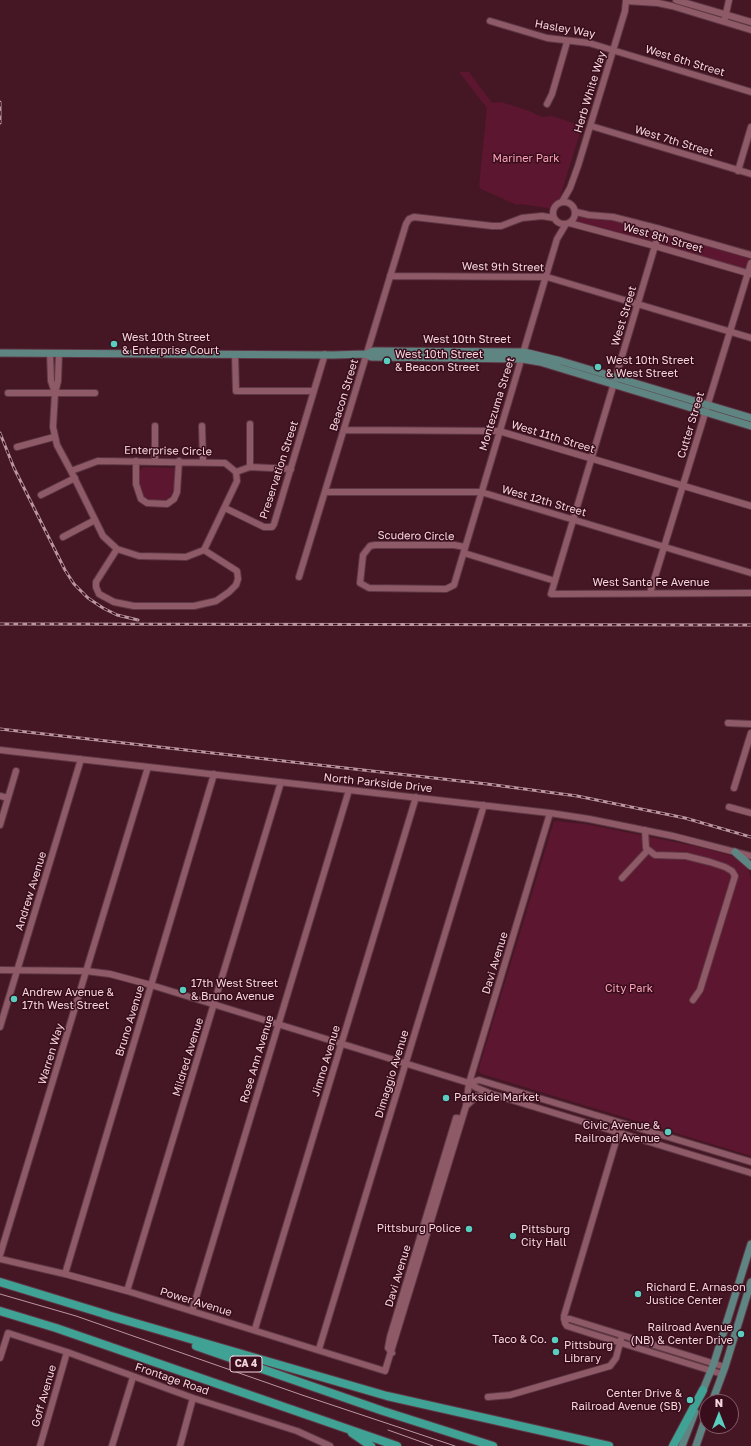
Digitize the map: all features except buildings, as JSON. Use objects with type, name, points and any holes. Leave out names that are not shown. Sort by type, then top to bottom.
[{"type":"highway","name":"CA 4","points":[[0,1282],[104,1314],[310,1386],[493,1446]]},
{"type":"highway","name":"CA 4","points":[[0,1311],[56,1328],[397,1446]]},
{"type":"highway","points":[[104,1314],[387,1396],[609,1446]]},
{"type":"highway","points":[[673,1446],[704,1390]]},
{"type":"highway","points":[[346,1428],[371,1446]]},
{"type":"main road","name":"West 10th Street","points":[[1,353],[366,354],[374,351],[524,352],[561,361],[614,381]]},
{"type":"main road","name":"West 10th Street","points":[[366,354],[371,357],[522,360],[540,362],[614,381],[706,408],[751,418]]},
{"type":"main road","name":"West 10th Street","points":[[706,408],[751,426]]},
{"type":"main road","points":[[735,852],[751,866]]},
{"type":"main road","points":[[682,1446],[714,1363],[751,1244]]},
{"type":"main road","points":[[715,1394],[725,1367],[751,1282]]},
{"type":"main road","points":[[696,1446],[700,1434]]},
{"type":"street","points":[[676,0],[751,22]]},
{"type":"street","points":[[724,22],[729,0]]},
{"type":"street","points":[[626,1],[665,4],[751,30]]},
{"type":"street","name":"Herb White Way","points":[[562,202],[570,188],[591,126],[626,1]]},
{"type":"street","name":"Hasley Way","points":[[490,21],[547,38],[567,42],[590,43],[613,50]]},
{"type":"street","points":[[547,104],[552,94],[567,42]]},
{"type":"street","name":"West 6th Street","points":[[613,50],[751,92]]},
{"type":"street","name":"West 7th Street","points":[[591,126],[751,174]]},
{"type":"street","points":[[738,170],[751,127]]},
{"type":"street","name":"Herb White Way","points":[[570,188],[571,204]]},
{"type":"street","points":[[562,202],[571,204],[576,212],[574,219],[568,224],[542,216],[562,202]]},
{"type":"street","points":[[554,209],[555,220]]},
{"type":"street","name":"West 8th Street","points":[[576,212],[589,215],[613,217],[660,228],[751,255]]},
{"type":"street","name":"Beacon Street","points":[[298,577],[406,224],[409,219],[414,217],[501,226],[522,218],[542,216]]},
{"type":"street","name":"Montezuma Street","points":[[464,550],[547,277],[557,239],[555,220]]},
{"type":"street","name":"West 8th Street","points":[[568,224],[655,246],[749,274]]},
{"type":"street","name":"Montezuma Street","points":[[557,239],[568,224]]},
{"type":"street","name":"West Street","points":[[551,594],[660,228]]},
{"type":"street","name":"Cutter Street","points":[[650,593],[706,408],[749,274],[751,263]]},
{"type":"street","name":"West 9th Street","points":[[390,276],[547,277],[751,338]]},
{"type":"street","points":[[50,353],[51,381],[55,393]]},
{"type":"street","points":[[59,353],[58,381],[53,413],[54,437],[103,536],[117,549],[139,556],[186,557],[204,550],[236,487],[236,472],[250,467],[291,469]]},
{"type":"street","points":[[235,354],[236,391],[314,392]]},
{"type":"street","name":"Preservation Street","points":[[226,508],[264,527],[272,527],[274,524],[325,354]]},
{"type":"street","points":[[8,393],[95,393]]},
{"type":"street","points":[[250,424],[250,467]]},
{"type":"street","points":[[155,426],[155,461]]},
{"type":"street","points":[[202,426],[203,462]]},
{"type":"street","name":"West 11th Street","points":[[344,430],[499,431],[751,506]]},
{"type":"street","points":[[18,447],[54,437]]},
{"type":"street","name":"Enterprise Circle","points":[[71,471],[98,461],[179,461],[225,463],[236,472]]},
{"type":"street","points":[[136,461],[137,492],[141,499],[147,503],[167,504],[174,499],[177,492],[179,461]]},
{"type":"street","points":[[41,495],[74,478]]},
{"type":"street","name":"West 12th Street","points":[[325,492],[481,492],[751,573]]},
{"type":"street","points":[[63,538],[95,520]]},
{"type":"street","name":"Scudero Circle","points":[[454,545],[464,550],[456,582],[450,588],[368,588],[360,583],[363,555],[370,546],[454,545]]},
{"type":"street","points":[[117,549],[96,582],[97,591],[99,594],[114,602],[142,606],[194,606],[207,604],[229,592],[236,584],[238,579],[237,571],[204,550]]},
{"type":"street","points":[[464,550],[555,581]]},
{"type":"street","name":"West Santa Fe Avenue","points":[[551,594],[751,593]]},
{"type":"street","points":[[728,723],[751,724]]},
{"type":"street","points":[[734,788],[751,734]]},
{"type":"street","name":"North Parkside Drive","points":[[0,750],[550,813],[645,830],[751,856]]},
{"type":"street","name":"Andrew Avenue","points":[[0,1028],[80,759]]},
{"type":"street","name":"Warren Way","points":[[0,1255],[148,767]]},
{"type":"street","points":[[0,825],[16,771]]},
{"type":"street","name":"Bruno Avenue","points":[[65,1274],[214,774]]},
{"type":"street","name":"Mildred Avenue","points":[[127,1291],[281,782]]},
{"type":"street","name":"Rose Ann Avenue","points":[[192,1311],[349,790]]},
{"type":"street","points":[[0,796],[8,798]]},
{"type":"street","name":"Jimno Avenue","points":[[255,1330],[416,797]]},
{"type":"street","name":"Dimaggio Avenue","points":[[319,1349],[484,805]]},
{"type":"street","points":[[729,807],[751,813]]},
{"type":"street","name":"Davi Avenue","points":[[385,1371],[392,1353],[466,1106],[469,1083],[550,813]]},
{"type":"street","points":[[622,878],[647,851],[645,830]]},
{"type":"street","points":[[647,851],[655,855],[686,856],[710,862],[732,870],[735,876],[700,990],[694,1000]]},
{"type":"street","points":[[0,970],[86,971],[110,974],[151,985],[469,1083],[492,1094],[751,1173]]},
{"type":"street","points":[[469,1083],[479,1080],[751,1162]]},
{"type":"street","points":[[466,1106],[477,1096],[492,1094]]},
{"type":"street","points":[[621,1124],[564,1319],[567,1326],[722,1374]]},
{"type":"street","name":"Power Avenue","points":[[0,1259],[65,1274],[127,1291],[319,1349],[385,1371]]},
{"type":"street","points":[[741,1279],[751,1282]]},
{"type":"street","points":[[564,1319],[570,1319],[725,1367]]},
{"type":"street","name":"Frontage Road","points":[[0,1358],[8,1333],[67,1352],[194,1398],[297,1431],[330,1446]]},
{"type":"street","points":[[488,1397],[510,1395],[610,1366],[614,1363],[622,1336]]},
{"type":"street","name":"Goff Avenue","points":[[40,1446],[67,1352]]},
{"type":"street","points":[[112,1446],[133,1376]]},
{"type":"street","points":[[180,1446],[194,1398]]},
{"type":"green space","name":"Mariner Park","points":[[459,72],[469,72],[492,103],[501,102],[542,117],[552,116],[582,126],[557,207],[554,209],[521,204],[517,205],[481,189],[479,186],[487,108]]},
{"type":"green space","points":[[579,208],[751,259],[751,274],[573,222]]},
{"type":"green space","points":[[144,467],[174,468],[175,486],[171,495],[166,500],[148,500],[144,497],[140,485],[139,471]]},
{"type":"green space","name":"City Park","points":[[554,821],[585,824],[695,846],[733,856],[744,862],[748,868],[751,880],[751,1156],[482,1074],[478,1071]]},
{"type":"tram line","points":[[0,1294],[76,1316],[302,1395],[455,1446]]},
{"type":"tram line","points":[[388,1430],[433,1446]]},
{"type":"railway","points":[[0,102],[0,123]]},
{"type":"railway","points":[[0,433],[14,468],[65,570],[74,584],[88,598],[103,608],[117,615],[138,620]]},
{"type":"railway","points":[[0,624],[751,625]]},
{"type":"railway","points":[[0,729],[487,784],[577,796],[685,818],[751,837]]},
{"type":"place","name":"West 10th Street & Enterprise Court","points":[[114,344]]},
{"type":"place","name":"West 10th Street & Beacon Street","points":[[387,361]]},
{"type":"place","name":"West 10th Street & West Street","points":[[598,367]]},
{"type":"place","name":"17th West Street & Bruno Avenue","points":[[183,990]]},
{"type":"place","name":"Andrew Avenue & 17th West Street","points":[[14,999]]},
{"type":"place","name":"Parkside Market","points":[[446,1098]]},
{"type":"place","name":"Civic Avenue & Railroad Avenue","points":[[668,1132]]},
{"type":"place","name":"Pittsburg Police","points":[[469,1229]]},
{"type":"place","name":"Pittsburg City Hall","points":[[513,1236]]},
{"type":"place","name":"Richard E. Arnason Justice Center","points":[[638,1294]]},
{"type":"place","name":"Railroad Avenue (NB) & Center Drive","points":[[741,1334]]},
{"type":"place","name":"Taco & Co.","points":[[555,1340]]},
{"type":"place","name":"Pittsburg Library","points":[[556,1352]]},
{"type":"place","name":"Center Drive & Railroad Avenue (SB)","points":[[690,1400]]}]
